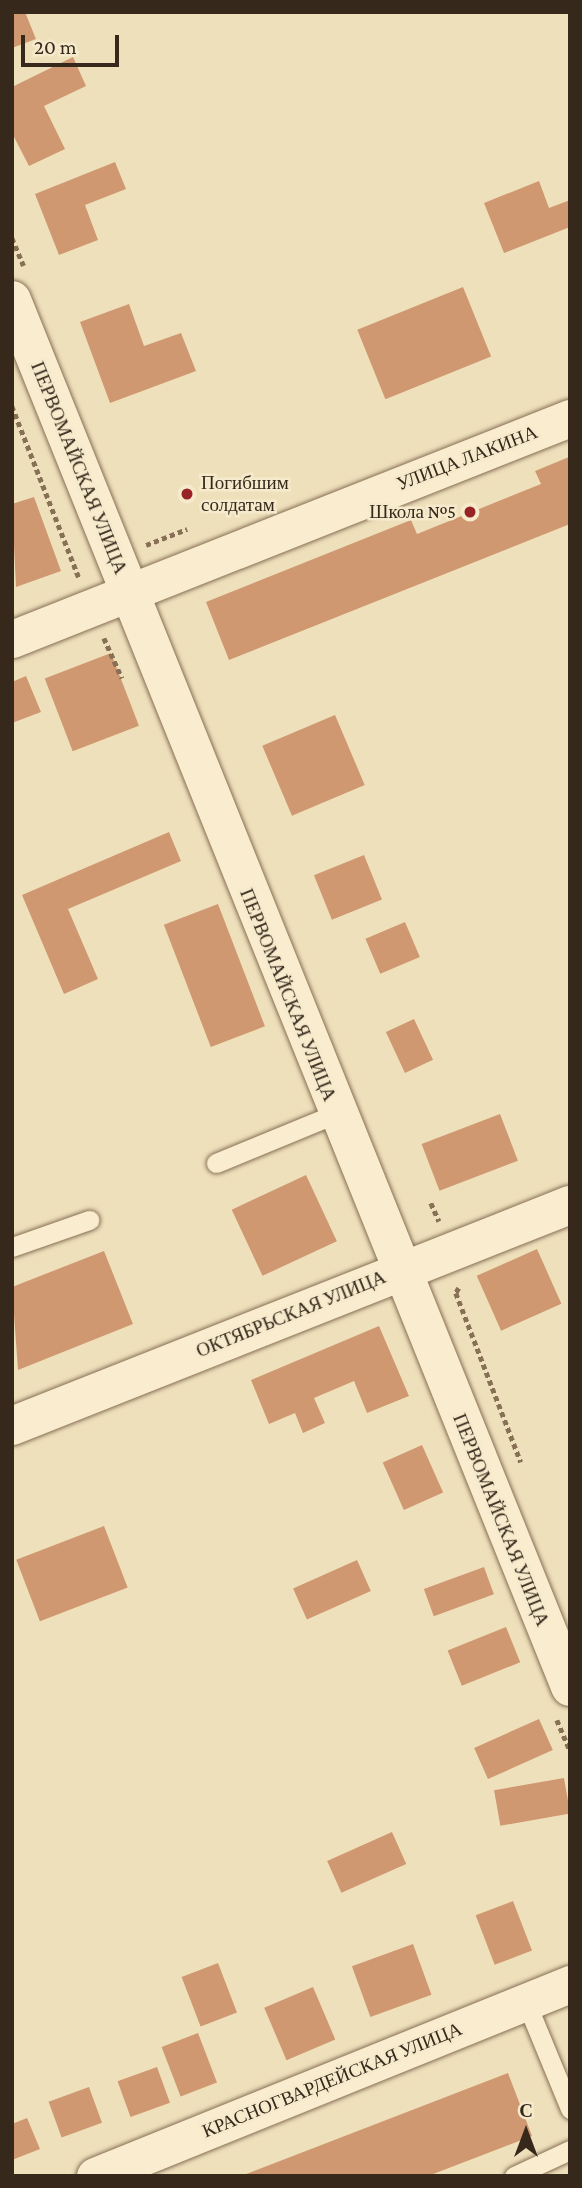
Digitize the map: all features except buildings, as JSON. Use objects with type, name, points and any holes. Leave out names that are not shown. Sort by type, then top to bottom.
[{"type":"street","name":"ПЕРВОМАЙСКАЯ УЛИЦА","points":[[12,300],[335,1114],[570,1687]]},
{"type":"street","name":"УЛИЦА ЛАКИНА","points":[[12,639],[570,418]]},
{"type":"street","name":"ОКТЯБРЬСКАЯ УЛИЦА","points":[[12,1426],[399,1270],[570,1205]]},
{"type":"street","name":"КРАСНОГВАРДЕЙСКАЯ УЛИЦА","points":[[95,2176],[570,1984]]},
{"type":"lane","points":[[216,1163],[335,1114]]},
{"type":"lane","points":[[12,1247],[89,1220]]},
{"type":"lane","points":[[526,2002],[570,2109]]},
{"type":"lane","points":[[514,2176],[570,2150]]},
{"type":"path","points":[[431,1203],[462,1281],[456,1293],[525,1472]]},
{"type":"place","name":"Погибшим солдатам","points":[[187,494]]},
{"type":"place","name":"Школа №5","points":[[470,512]]}]
